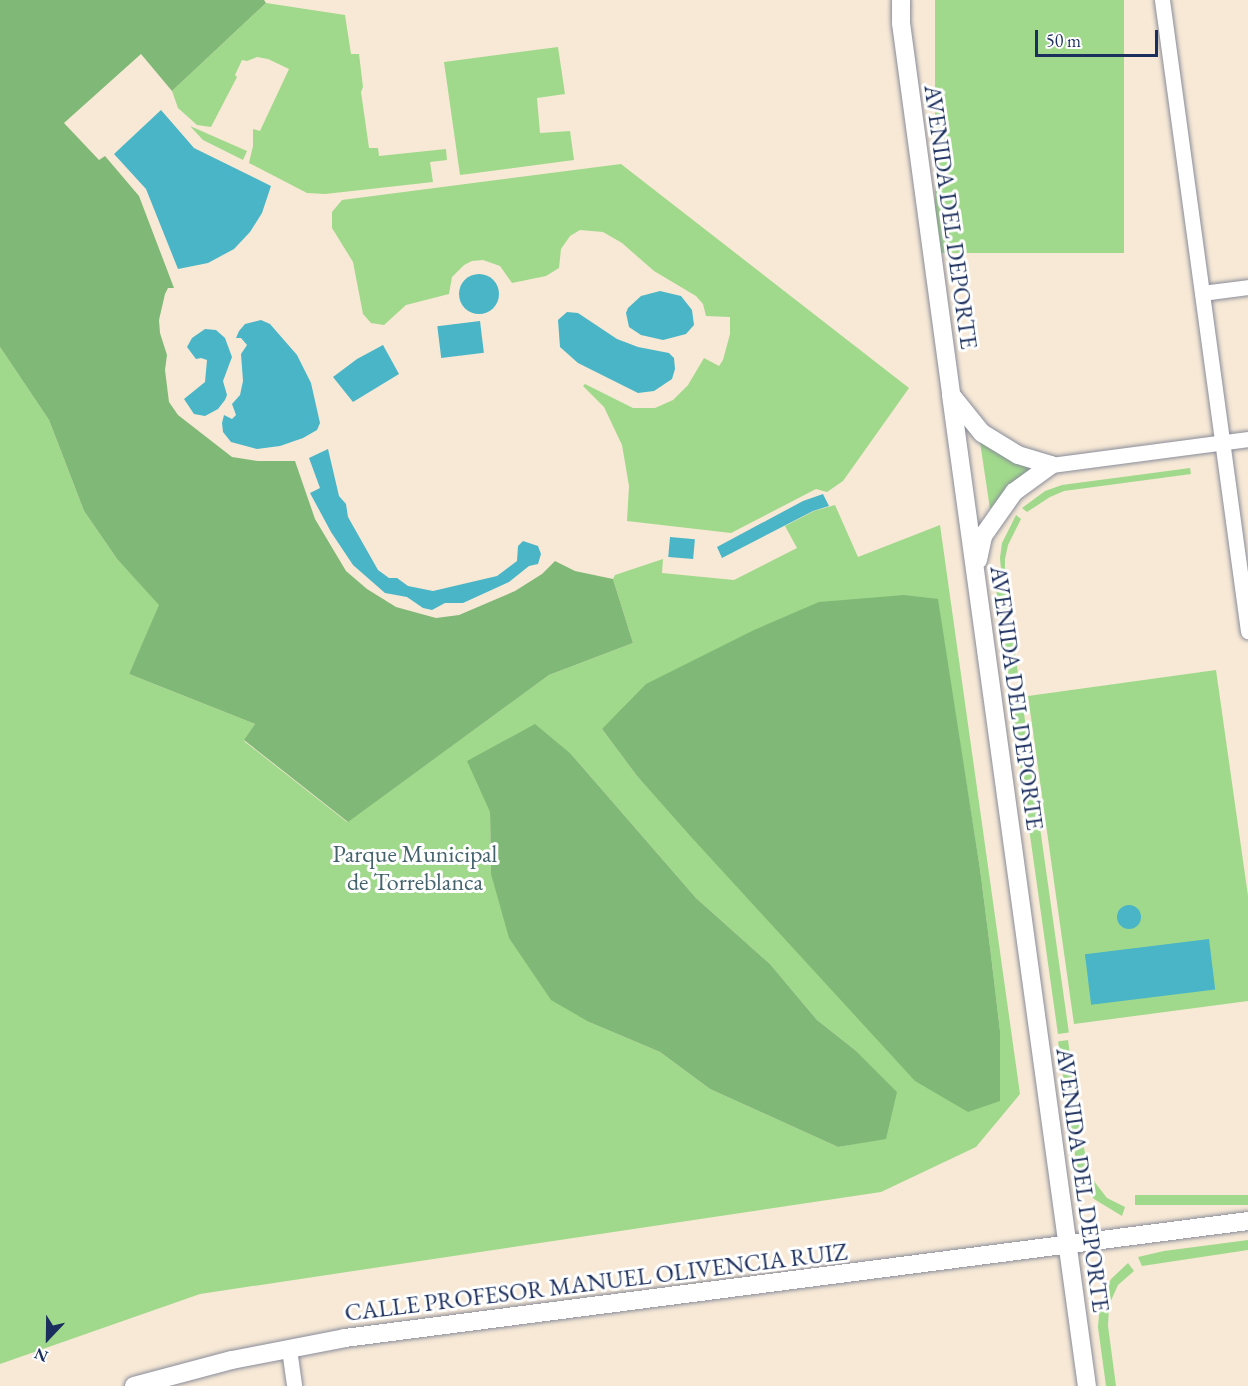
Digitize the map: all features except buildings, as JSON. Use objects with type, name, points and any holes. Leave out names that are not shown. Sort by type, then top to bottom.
[{"type":"street","points":[[1162,0],[1222,442],[1245,592],[1248,631]]},
{"type":"street","name":"AVENIDA DEL DEPORTE","points":[[899,6],[975,575],[1088,1386]]},
{"type":"street","points":[[1202,293],[1248,287]]},
{"type":"street","points":[[951,395],[982,433],[1018,455],[1051,465],[1248,439]]},
{"type":"street","points":[[975,575],[982,536],[1014,492],[1051,465]]},
{"type":"street","name":"CALLE PROFESOR MANUEL OLIVENCIA RUIZ","points":[[134,1386],[232,1360],[345,1338],[1248,1221]]},
{"type":"street","points":[[289,1349],[294,1386]]},
{"type":"green space","points":[[0,0],[264,0],[266,3],[172,91],[141,54],[64,123],[99,160],[105,156],[139,196],[174,288],[168,288],[165,294],[159,320],[160,333],[167,355],[165,370],[169,402],[178,415],[232,457],[258,461],[295,461],[315,519],[346,571],[367,589],[396,607],[436,618],[459,615],[515,591],[542,574],[555,561],[575,571],[613,579],[633,643],[549,675],[348,822],[244,740],[255,724],[129,674],[159,605],[117,559],[84,511],[49,420],[0,347]]},
{"type":"green space","points":[[935,0],[1124,0],[1124,253],[935,253]]},
{"type":"green space","points":[[266,3],[345,15],[351,54],[359,54],[363,87],[361,92],[369,148],[378,148],[379,156],[446,149],[447,160],[430,162],[433,182],[325,194],[307,193],[249,163],[253,146],[253,129],[260,131],[289,69],[268,59],[257,57],[247,61],[242,60],[235,75],[237,77],[211,127],[197,125],[178,108],[172,91]]},
{"type":"green space","points":[[558,47],[565,94],[537,98],[540,133],[570,131],[574,160],[460,175],[444,62]]},
{"type":"green space","points":[[190,126],[247,151],[243,160],[203,140]]},
{"type":"green space","points":[[621,164],[909,388],[843,481],[827,492],[816,489],[731,533],[627,521],[629,486],[622,445],[604,407],[583,386],[585,384],[633,408],[655,408],[673,400],[688,385],[704,358],[719,366],[723,360],[730,334],[730,317],[706,316],[703,304],[696,296],[654,271],[622,243],[603,232],[580,230],[570,236],[561,249],[559,268],[546,276],[512,283],[500,266],[483,260],[472,261],[464,265],[452,277],[449,294],[406,305],[384,325],[371,323],[363,314],[353,262],[332,228],[332,212],[342,200]]},
{"type":"green space","name":"Parque Municipal de Torreblanca","points":[[0,347],[49,420],[84,511],[117,559],[160,605],[129,674],[255,724],[244,741],[347,822],[549,675],[633,643],[613,579],[615,575],[663,559],[662,573],[734,580],[797,548],[785,526],[814,511],[835,505],[858,557],[940,525],[1020,1094],[976,1147],[881,1192],[200,1294],[0,1364]],"holes":[[[937,599],[980,869],[991,955],[1000,1031],[1000,1101],[757,908],[637,776],[602,729]],[[571,754],[696,898],[770,964],[817,1020],[855,1050],[886,1138],[838,1147],[710,1089],[660,1052],[589,1022],[491,874],[490,812]]]},
{"type":"green space","points":[[980,442],[1013,462],[1035,468],[1003,492],[990,509]]},
{"type":"green space","points":[[1190,468],[1191,474],[1064,491],[1027,512],[1022,508],[1045,491],[1062,485]]},
{"type":"green space","points":[[1016,515],[1021,519],[1008,545],[1005,580],[1002,581],[1000,558],[1002,543]]},
{"type":"green space","points":[[1006,588],[1019,677],[1009,679],[996,589]]},
{"type":"green space","points":[[904,595],[938,599],[991,955],[1000,1031],[1000,1101],[968,1112],[915,1081],[693,839],[637,776],[602,729],[646,684],[754,630],[819,602]]},
{"type":"green space","points":[[1216,670],[1248,896],[1248,1001],[1074,1024],[1028,696]]},
{"type":"green space","points":[[1020,685],[1069,1033],[1058,1034],[1009,687]]},
{"type":"green space","points":[[535,724],[571,754],[696,898],[770,964],[817,1020],[855,1050],[897,1092],[886,1139],[838,1147],[710,1089],[660,1052],[589,1022],[551,1000],[509,938],[491,874],[490,812],[467,761]]},
{"type":"green space","points":[[1068,1040],[1081,1131],[1071,1132],[1058,1041]]},
{"type":"green space","points":[[1082,1139],[1090,1176],[1107,1198],[1125,1207],[1122,1216],[1094,1199],[1080,1180],[1072,1140]]},
{"type":"green space","points":[[1135,1195],[1248,1195],[1248,1205],[1135,1205]]},
{"type":"green space","points":[[1248,1240],[1248,1250],[1142,1266],[1138,1257],[1164,1251]]},
{"type":"green space","points":[[1128,1263],[1134,1271],[1118,1285],[1109,1305],[1108,1326],[1116,1386],[1106,1386],[1098,1327],[1100,1302],[1111,1279]]},
{"type":"water","points":[[161,110],[194,148],[271,186],[262,213],[250,232],[234,249],[208,263],[178,269],[146,189],[114,154]]},
{"type":"water","points":[[479,274],[493,280],[499,294],[493,308],[479,314],[465,308],[459,294],[465,280]]},
{"type":"water","points":[[660,291],[681,296],[692,310],[694,325],[686,334],[663,340],[641,335],[629,327],[626,313],[628,308],[641,296]]},
{"type":"water","points":[[567,312],[578,313],[617,339],[638,347],[669,353],[674,358],[675,369],[672,379],[654,391],[638,393],[578,363],[560,347],[558,320]]},
{"type":"water","points":[[261,320],[270,324],[297,355],[311,383],[320,423],[317,430],[303,438],[280,446],[257,449],[231,442],[223,432],[222,423],[224,415],[232,419],[236,415],[232,404],[240,395],[243,381],[241,354],[247,345],[241,338],[236,338],[245,324]]},
{"type":"water","points":[[480,321],[484,353],[441,358],[437,326]]},
{"type":"water","points":[[205,329],[216,330],[225,338],[232,357],[223,381],[227,395],[225,400],[218,409],[205,416],[194,414],[184,399],[205,382],[207,360],[196,359],[187,347],[192,338]]},
{"type":"water","points":[[383,345],[399,374],[353,402],[333,377],[357,359]]},
{"type":"water","points":[[328,449],[339,496],[346,504],[348,517],[378,570],[389,578],[397,578],[408,586],[433,591],[497,576],[517,561],[518,546],[523,541],[538,546],[541,554],[538,564],[529,566],[509,582],[463,603],[445,603],[432,610],[423,608],[407,597],[385,593],[353,565],[331,532],[310,493],[320,488],[309,458]]},
{"type":"water","points":[[823,494],[829,506],[813,511],[722,558],[717,547],[803,501]]},
{"type":"water","points":[[670,537],[695,539],[693,559],[668,557]]},
{"type":"water","points":[[1129,905],[1137,909],[1141,917],[1137,925],[1129,929],[1121,925],[1117,917],[1121,909]]},
{"type":"water","points":[[1209,939],[1215,990],[1091,1005],[1085,954]]}]
